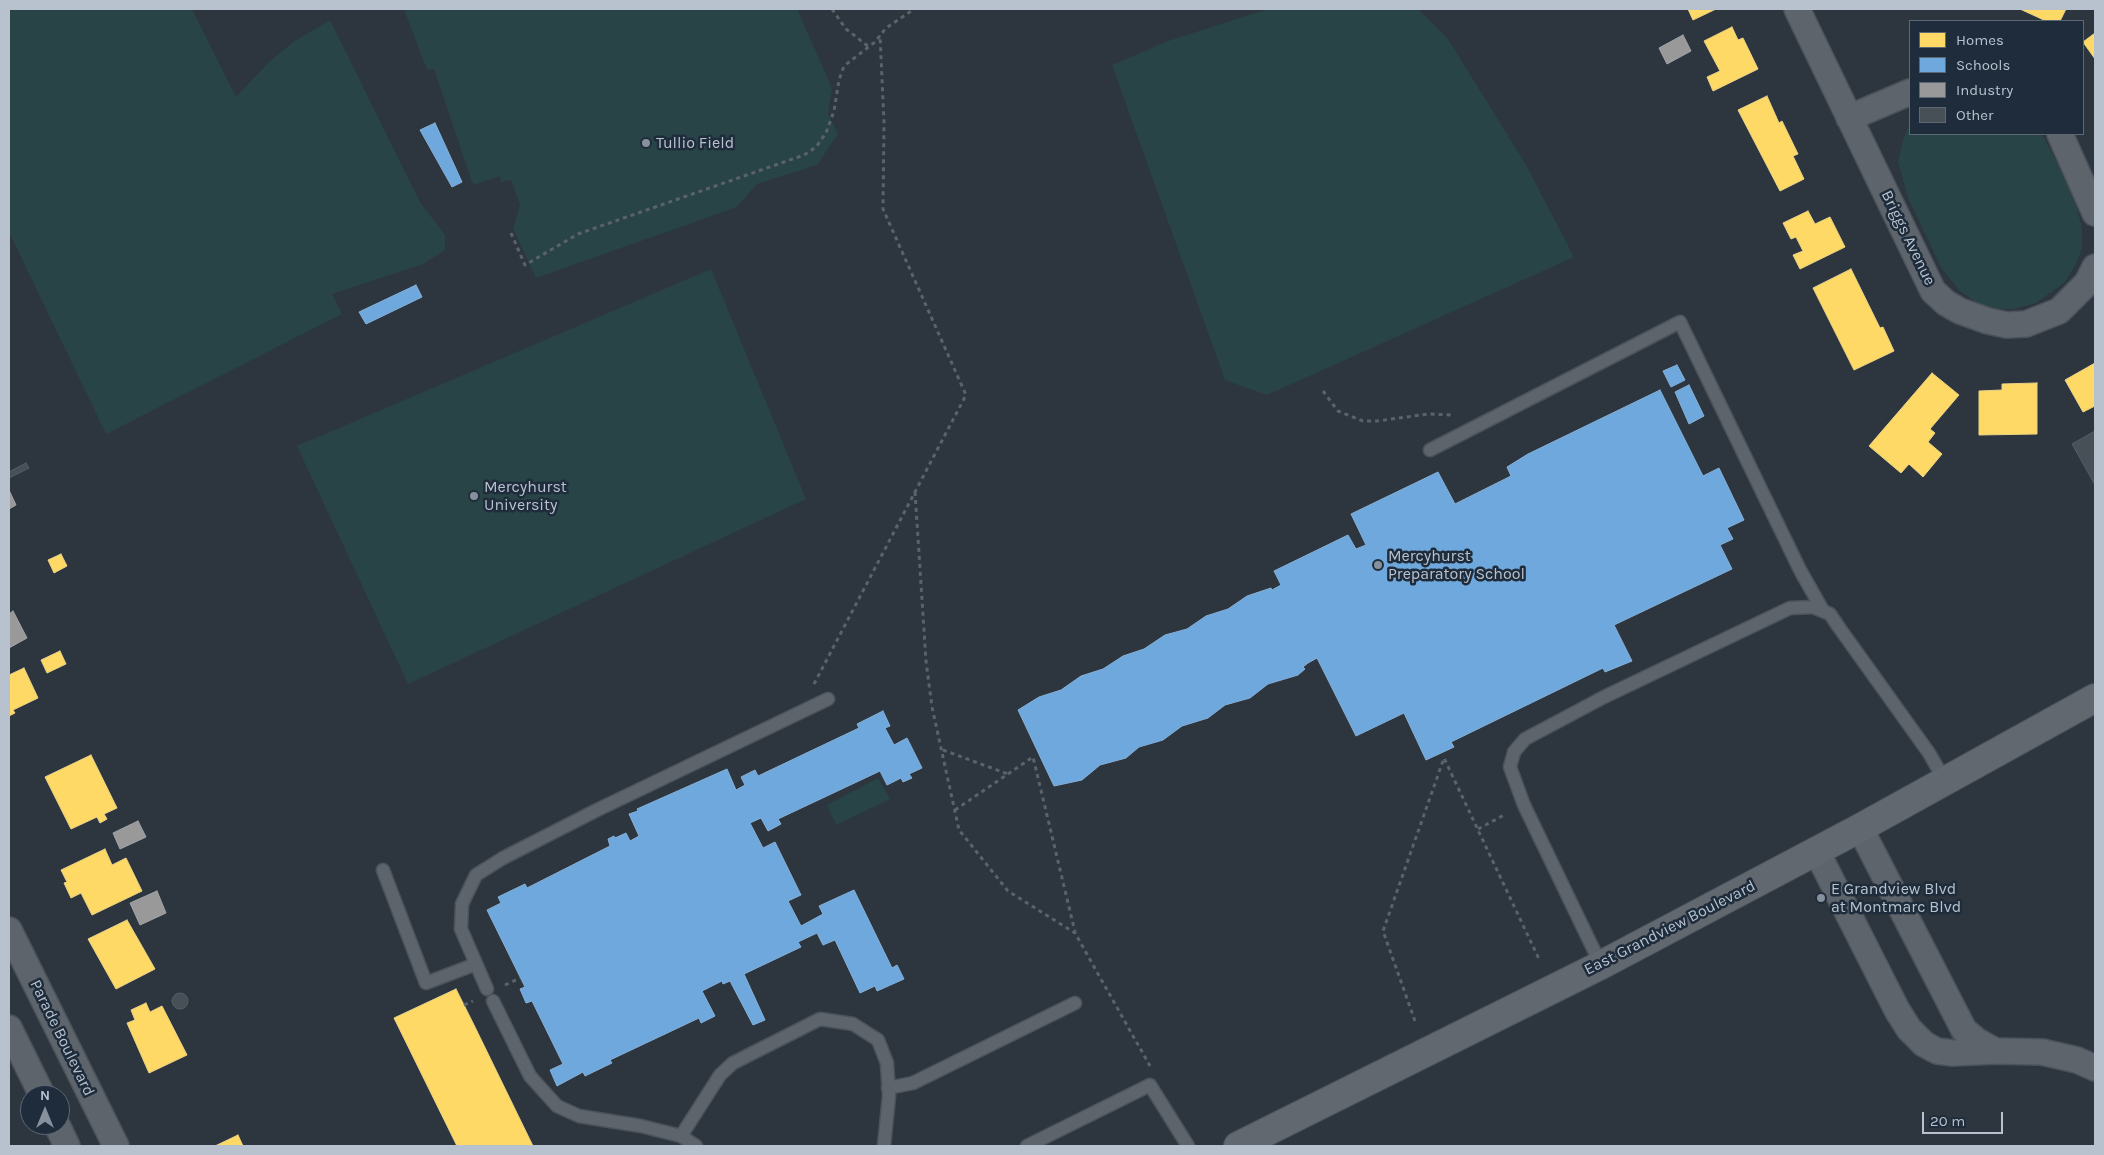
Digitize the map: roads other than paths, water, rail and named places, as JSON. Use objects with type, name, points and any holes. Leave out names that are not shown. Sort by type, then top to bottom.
[{"type":"street","name":"Briggs Avenue","points":[[1797,9],[1933,291],[1946,303],[1960,311],[1988,321],[2007,325],[2026,324],[2059,311],[2087,284],[2095,266]]},
{"type":"street","points":[[1849,118],[1909,92]]},
{"type":"street","points":[[2060,135],[2095,213]]},
{"type":"street","name":"East Grandview Boulevard","points":[[1238,1146],[1601,965],[1817,852],[2095,698]]},
{"type":"street","points":[[1860,828],[1964,1030],[1977,1041],[1996,1051]]},
{"type":"street","points":[[1817,852],[1897,1010],[1909,1029],[1924,1044],[1937,1051],[1952,1053],[1996,1051],[2042,1052],[2078,1060],[2095,1068]]},
{"type":"street","name":"Parade Boulevard","points":[[9,930],[116,1146]]},
{"type":"street","points":[[9,1028],[37,1085]]},
{"type":"lane","points":[[1430,450],[1680,322],[1800,570],[1822,609]]},
{"type":"lane","points":[[1601,965],[1524,805],[1510,767],[1514,752],[1525,739],[1604,696],[1790,608],[1803,606],[1822,609],[1830,614],[1929,753],[1945,781]]},
{"type":"lane","points":[[696,1146],[681,1136],[642,1126],[579,1116],[557,1106],[530,1076],[490,995],[462,929],[462,904],[476,875],[503,858],[828,699]]},
{"type":"lane","points":[[384,870],[426,983],[476,964]]},
{"type":"lane","points":[[888,1088],[913,1083],[1075,1003]]},
{"type":"lane","points":[[681,1136],[720,1075],[733,1063],[820,1019],[853,1024],[878,1040],[887,1063],[888,1088],[884,1146]]},
{"type":"lane","points":[[1027,1146],[1150,1085],[1188,1146]]},
{"type":"place","name":"Tullio Field","points":[[646,143]]},
{"type":"place","name":"Mercyhurst University","points":[[474,496]]},
{"type":"place","name":"Mercyhurst Preparatory School","points":[[1378,565]]},
{"type":"place","name":"E Grandview Blvd at Montmarc Blvd","points":[[1821,898]]}]
